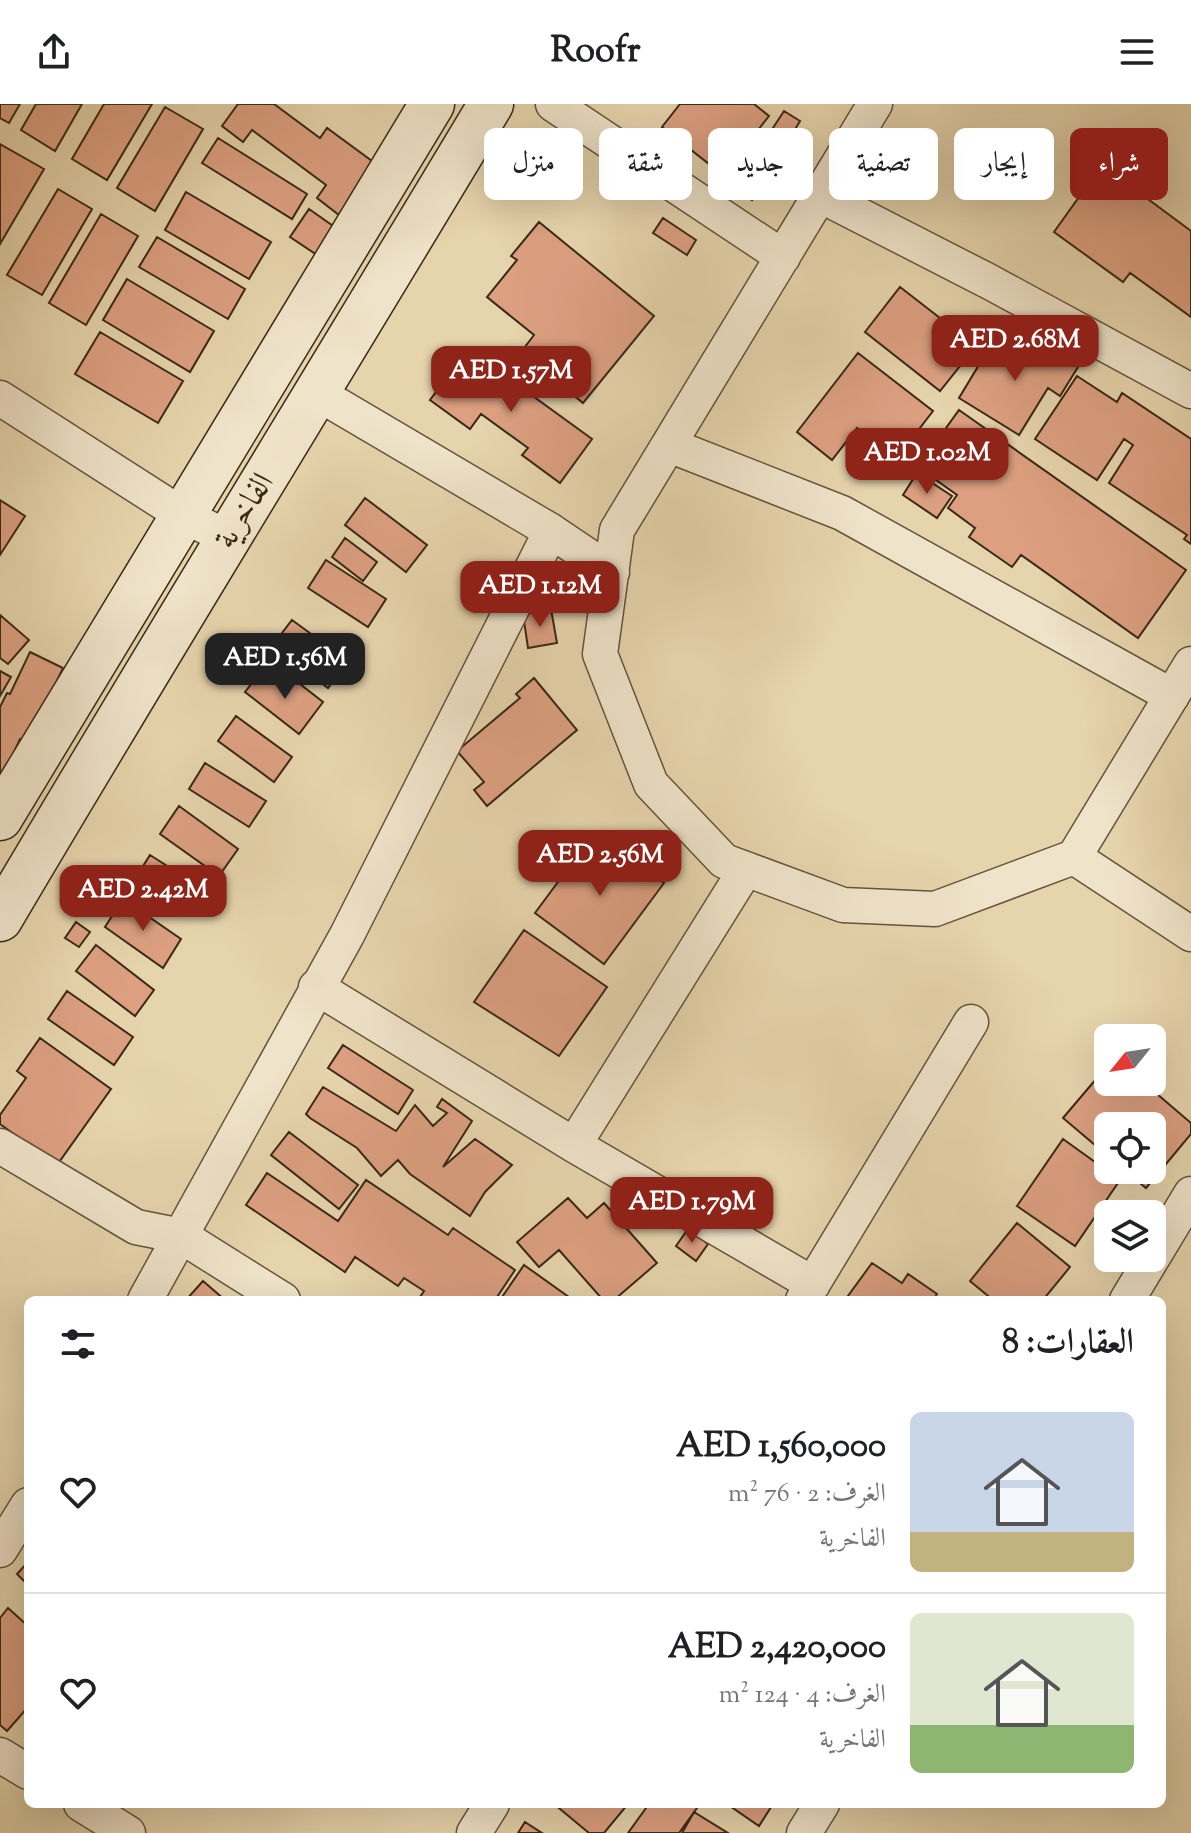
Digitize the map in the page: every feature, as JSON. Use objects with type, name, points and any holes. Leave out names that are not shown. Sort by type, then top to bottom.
[{"type":"street","points":[[553,104],[783,257]]},
{"type":"street","points":[[875,104],[617,530],[600,654],[651,784],[724,861],[843,905],[935,909],[1074,857],[1191,664]]},
{"type":"street","points":[[0,818],[429,105],[483,117]]},
{"type":"street","name":"الفاخرية","points":[[0,919],[226,537],[317,393],[483,117]]},
{"type":"street","points":[[820,195],[988,281],[1191,391]]},
{"type":"street","points":[[317,393],[551,531],[612,572]]},
{"type":"street","points":[[0,398],[181,514],[226,537]]},
{"type":"street","points":[[669,445],[842,513],[1172,696]]},
{"type":"street","points":[[147,1296],[347,935],[551,531]]},
{"type":"street","points":[[1074,857],[1191,934]]},
{"type":"street","points":[[574,1145],[746,869]]},
{"type":"street","points":[[316,987],[808,1292],[971,1022]]},
{"type":"street","points":[[0,1146],[136,1227],[181,1236],[277,1296]]},
{"type":"street","points":[[1129,1296],[1191,1194]]},
{"type":"street","points":[[0,1550],[24,1511]]},
{"type":"street","points":[[0,1755],[24,1770]]},
{"type":"street","points":[[87,1808],[128,1833]]},
{"type":"street","points":[[474,1833],[490,1808]]},
{"type":"street","points":[[804,1833],[820,1808]]},
{"type":"building","points":[[0,104],[20,104],[9,123],[0,118]]},
{"type":"building","points":[[36,104],[82,104],[55,151],[21,130]]},
{"type":"building","points":[[104,104],[152,104],[107,180],[72,159]]},
{"type":"building","points":[[238,104],[274,104],[320,138],[327,128],[376,164],[339,215],[317,198],[326,185],[252,130],[243,142],[222,126]]},
{"type":"building","points":[[680,104],[754,104],[769,116],[760,128],[708,128],[708,163],[692,151],[692,128],[662,127]]},
{"type":"building","points":[[165,107],[203,129],[155,211],[117,188]]},
{"type":"building","points":[[784,111],[800,121],[796,128],[773,128]]},
{"type":"building","points":[[218,138],[307,194],[292,219],[202,163]]},
{"type":"building","points":[[0,144],[44,169],[0,244]]},
{"type":"building","points":[[58,189],[92,209],[42,295],[7,275]]},
{"type":"building","points":[[186,192],[271,242],[249,279],[165,230]]},
{"type":"building","points":[[1077,200],[1149,200],[1191,231],[1191,317],[1130,273],[1123,282],[1054,232]]},
{"type":"building","points":[[309,209],[336,228],[317,255],[290,237]]},
{"type":"building","points":[[101,214],[138,236],[86,325],[49,303]]},
{"type":"building","points":[[663,218],[696,240],[687,255],[653,233]]},
{"type":"building","points":[[539,222],[654,316],[583,403],[521,352],[534,335],[487,297],[517,260],[511,256]]},
{"type":"building","points":[[157,237],[245,289],[228,319],[139,267]]},
{"type":"building","points":[[127,279],[214,331],[190,372],[103,320]]},
{"type":"building","points":[[900,287],[976,346],[940,391],[865,332]]},
{"type":"building","points":[[100,332],[183,381],[158,423],[75,374]]},
{"type":"building","points":[[997,335],[1035,359],[1043,345],[1078,367],[1060,396],[1048,388],[1019,435],[959,398]]},
{"type":"building","points":[[468,349],[592,439],[560,483],[522,455],[528,448],[481,414],[470,429],[430,400]]},
{"type":"building","points":[[858,353],[933,411],[896,459],[857,428],[832,460],[797,432]]},
{"type":"building","points":[[1077,376],[1117,402],[1122,393],[1191,439],[1191,544],[1184,539],[1187,535],[1109,483],[1133,445],[1124,439],[1097,480],[1035,439]]},
{"type":"building","points":[[959,410],[1186,570],[1138,638],[1021,555],[1012,567],[969,537],[975,528],[948,508],[957,495],[918,467]]},
{"type":"building","points":[[917,473],[952,496],[937,518],[903,495]]},
{"type":"building","points":[[365,498],[427,545],[406,572],[345,525]]},
{"type":"building","points":[[0,500],[25,516],[0,555]]},
{"type":"building","points":[[345,538],[377,562],[363,581],[332,557]]},
{"type":"building","points":[[326,560],[386,599],[368,627],[308,588]]},
{"type":"building","points":[[551,609],[557,643],[528,648],[523,614]]},
{"type":"building","points":[[0,615],[29,640],[8,664],[0,658]]},
{"type":"building","points":[[292,620],[348,661],[328,688],[272,646]]},
{"type":"building","points":[[30,652],[63,668],[28,742],[20,739],[0,783],[0,707],[7,693],[10,694]]},
{"type":"building","points":[[262,670],[289,690],[296,681],[323,702],[299,734],[245,692]]},
{"type":"building","points":[[0,671],[11,677],[0,696]]},
{"type":"building","points":[[534,678],[577,730],[487,806],[474,790],[484,782],[457,751],[520,698],[516,694]]},
{"type":"building","points":[[236,716],[292,757],[274,782],[218,741]]},
{"type":"building","points":[[205,763],[266,801],[249,827],[189,789]]},
{"type":"building","points":[[179,806],[238,849],[219,876],[160,834]]},
{"type":"building","points":[[595,832],[664,883],[604,964],[535,913]]},
{"type":"building","points":[[150,855],[205,890],[189,914],[135,879]]},
{"type":"building","points":[[108,870],[128,884],[114,902],[95,889]]},
{"type":"building","points":[[123,899],[181,939],[163,968],[105,927]]},
{"type":"building","points":[[76,922],[90,932],[79,947],[65,938]]},
{"type":"building","points":[[524,930],[607,987],[559,1056],[474,1002]]},
{"type":"building","points":[[96,945],[154,990],[135,1016],[76,971]]},
{"type":"building","points":[[67,991],[133,1037],[114,1065],[48,1019]]},
{"type":"building","points":[[40,1038],[111,1089],[57,1165],[0,1124],[0,1115],[26,1078],[17,1071]]},
{"type":"building","points":[[343,1045],[413,1090],[398,1114],[328,1068]]},
{"type":"building","points":[[1094,1081],[1094,1096],[1159,1096],[1191,1123],[1191,1134],[1166,1164],[1166,1112],[1094,1112],[1094,1144],[1063,1118]]},
{"type":"building","points":[[323,1087],[396,1131],[415,1105],[433,1126],[447,1113],[437,1107],[442,1099],[472,1121],[443,1167],[475,1139],[512,1165],[485,1192],[470,1216],[410,1174],[398,1160],[381,1176],[357,1148],[310,1118],[306,1114]]},
{"type":"building","points":[[289,1132],[358,1185],[339,1209],[271,1155]]},
{"type":"building","points":[[1063,1139],[1094,1161],[1094,1184],[1117,1184],[1106,1200],[1094,1200],[1094,1218],[1075,1246],[1017,1206]]},
{"type":"building","points":[[267,1173],[338,1221],[366,1180],[448,1235],[453,1228],[515,1270],[498,1296],[421,1296],[424,1291],[404,1278],[398,1286],[355,1257],[345,1272],[246,1205]]},
{"type":"building","points":[[568,1198],[587,1218],[604,1203],[657,1263],[619,1296],[599,1296],[559,1250],[539,1267],[517,1242]]},
{"type":"building","points":[[1017,1223],[1070,1267],[1046,1296],[988,1296],[970,1281]]},
{"type":"building","points":[[688,1229],[708,1244],[696,1261],[676,1246]]},
{"type":"building","points":[[872,1263],[902,1283],[908,1274],[937,1294],[936,1296],[848,1296]]},
{"type":"building","points":[[524,1265],[567,1296],[503,1296]]},
{"type":"building","points":[[203,1281],[220,1296],[190,1296]]},
{"type":"building","points":[[24,1566],[24,1581],[17,1574]]},
{"type":"building","points":[[8,1608],[24,1622],[24,1712],[7,1731],[0,1725],[0,1618]]},
{"type":"building","points":[[559,1808],[625,1808],[604,1833],[589,1833]]},
{"type":"building","points":[[646,1808],[697,1808],[679,1833],[628,1833]]},
{"type":"building","points":[[733,1808],[770,1808],[759,1826]]},
{"type":"building","points":[[694,1812],[728,1833],[682,1833]]},
{"type":"building","points":[[525,1822],[542,1833],[518,1833]]}]
